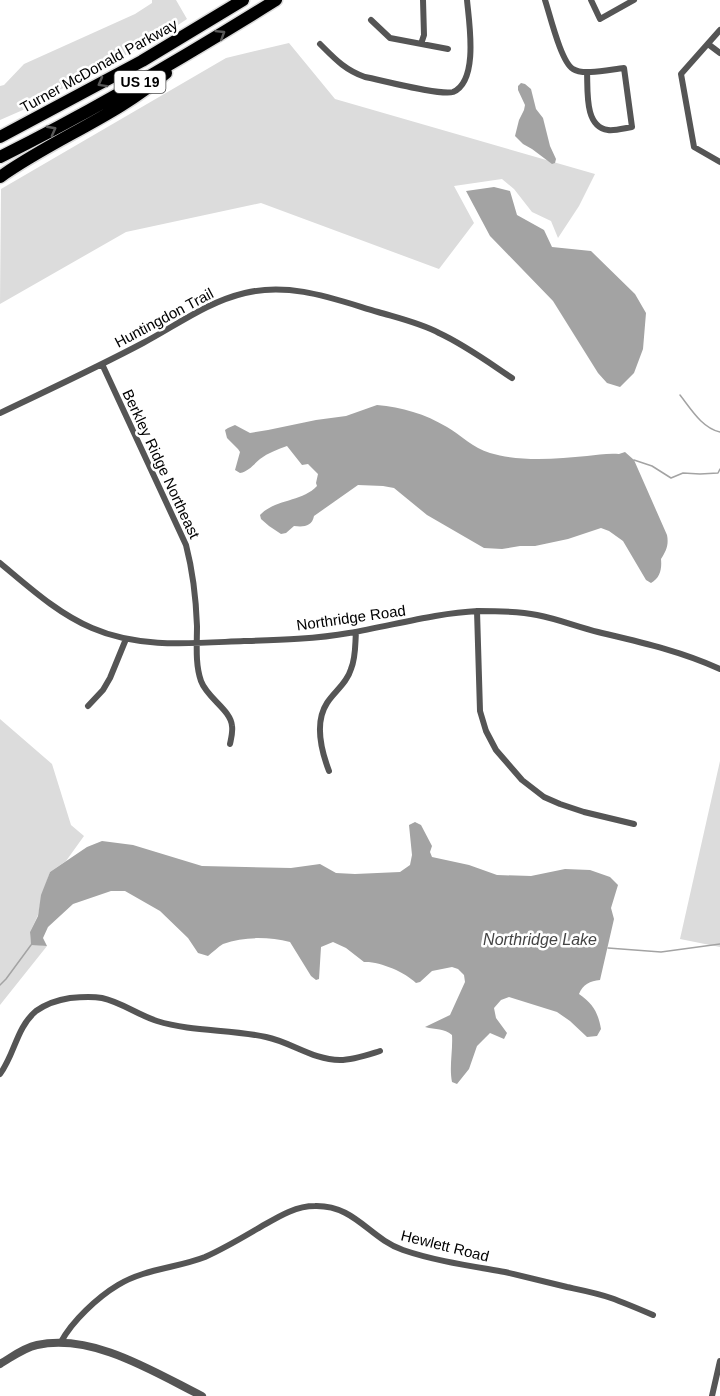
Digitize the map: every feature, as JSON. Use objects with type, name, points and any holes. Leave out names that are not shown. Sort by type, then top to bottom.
[{"type":"highway","name":"Turner McDonald Parkway","points":[[0,137],[142,60],[243,0]]},
{"type":"highway","name":"US 19","points":[[0,157],[112,98],[276,0]]},
{"type":"highway","points":[[0,177],[28,158],[147,90],[188,54]]},
{"type":"street","points":[[421,44],[424,35],[423,0]]},
{"type":"street","points":[[320,44],[340,64],[355,74],[429,91],[449,93],[461,86],[465,80],[470,56],[467,0]]},
{"type":"street","points":[[545,0],[565,61],[574,70],[587,72],[624,68],[632,127],[608,130],[597,126],[590,112],[587,72]]},
{"type":"street","points":[[591,0],[600,19],[634,0]]},
{"type":"street","points":[[371,20],[390,38],[448,49]]},
{"type":"street","points":[[720,30],[681,74],[694,147],[720,162]]},
{"type":"street","points":[[708,44],[720,53]]},
{"type":"street","name":"Huntingdon Trail","points":[[0,413],[102,364],[216,303],[245,293],[266,290],[306,291],[412,322],[464,346],[512,378]]},
{"type":"street","name":"Berkley Ridge Northeast","points":[[102,364],[186,545],[195,591],[198,668],[201,681],[209,695],[230,719],[232,726],[230,744]]},
{"type":"street","name":"Northridge Road","points":[[0,563],[62,612],[93,629],[126,639],[161,643],[272,640],[356,632],[448,614],[477,611],[510,612],[537,615],[663,648],[720,669]]},
{"type":"street","points":[[477,611],[480,711],[486,731],[496,750],[522,780],[544,796],[584,812],[634,824]]},
{"type":"street","points":[[329,771],[321,746],[321,720],[327,703],[343,685],[351,670],[355,656],[356,632]]},
{"type":"street","points":[[88,706],[103,690],[110,678],[126,639]]},
{"type":"street","points":[[0,1074],[10,1057],[20,1031],[37,1010],[55,1001],[88,997],[102,998],[156,1021],[181,1027],[268,1037],[329,1060],[350,1059],[380,1051]]},
{"type":"street","name":"Hewlett Road","points":[[61,1342],[80,1318],[121,1283],[137,1276],[204,1257],[286,1213],[315,1206],[345,1211],[387,1242],[404,1250],[449,1262],[600,1294],[653,1315]]},
{"type":"street","points":[[0,1364],[36,1345],[61,1342],[117,1354],[202,1396]]},
{"type":"street","points":[[712,1396],[720,1361]]},
{"type":"shaded area","points":[[152,0],[176,0],[187,19],[160,37],[32,106],[0,120],[0,86],[4,85],[24,64],[135,14],[152,3]]},
{"type":"shaded area","points":[[289,43],[335,99],[595,174],[579,206],[558,238],[551,221],[532,212],[514,189],[502,179],[454,186],[474,223],[439,269],[261,203],[126,232],[0,304],[1,189],[226,58]]},
{"type":"shaded area","points":[[0,719],[52,764],[71,825],[84,836],[66,861],[50,872],[42,895],[38,915],[30,932],[31,944],[47,946],[0,1005]]},
{"type":"shaded area","points":[[720,761],[720,947],[680,939]]},
{"type":"water","points":[[521,83],[531,89],[536,109],[543,118],[556,159],[555,163],[552,164],[515,136],[525,105],[518,90]]},
{"type":"water","points":[[494,187],[510,191],[517,215],[544,230],[552,247],[591,251],[635,294],[646,313],[643,349],[634,373],[620,387],[607,383],[598,373],[553,301],[490,236],[466,191]]},
{"type":"water","points":[[377,405],[404,409],[422,415],[439,422],[478,448],[502,456],[551,459],[625,452],[634,460],[667,535],[666,551],[661,559],[661,570],[658,576],[651,583],[646,580],[623,541],[601,528],[568,539],[535,546],[484,548],[427,515],[394,488],[383,486],[358,485],[314,516],[309,524],[294,526],[286,533],[281,534],[261,519],[260,515],[273,506],[311,491],[317,486],[318,474],[308,464],[302,465],[287,446],[266,455],[240,473],[235,470],[240,452],[227,438],[225,430],[235,425],[250,433],[346,416]]},
{"type":"water","name":"Northridge Lake","points":[[415,822],[421,825],[432,846],[430,852],[432,857],[469,865],[497,875],[531,876],[565,869],[590,870],[610,877],[618,885],[611,908],[614,919],[600,980],[587,984],[579,994],[588,1001],[596,1013],[601,1029],[597,1036],[587,1037],[557,1012],[509,997],[501,1000],[494,1008],[496,1018],[507,1033],[504,1039],[490,1033],[477,1046],[469,1069],[457,1084],[452,1082],[451,1076],[452,1035],[443,1030],[425,1027],[450,1015],[465,982],[464,975],[452,967],[432,971],[416,983],[392,968],[364,962],[346,948],[333,942],[321,947],[319,979],[316,980],[311,976],[290,942],[265,938],[231,941],[223,944],[208,956],[198,953],[188,938],[160,911],[125,891],[111,891],[73,904],[48,927],[43,938],[47,946],[31,945],[30,932],[38,916],[41,895],[50,872],[87,847],[102,841],[133,845],[202,866],[291,868],[320,864],[336,873],[400,872],[410,865],[412,855],[409,825]]},
{"type":"waterway","points":[[680,395],[702,422],[720,432]]},
{"type":"waterway","points":[[634,460],[652,466],[671,478],[683,473],[718,473],[720,469]]},
{"type":"waterway","points":[[608,948],[661,952],[720,944]]},
{"type":"waterway","points":[[0,985],[31,945]]}]
